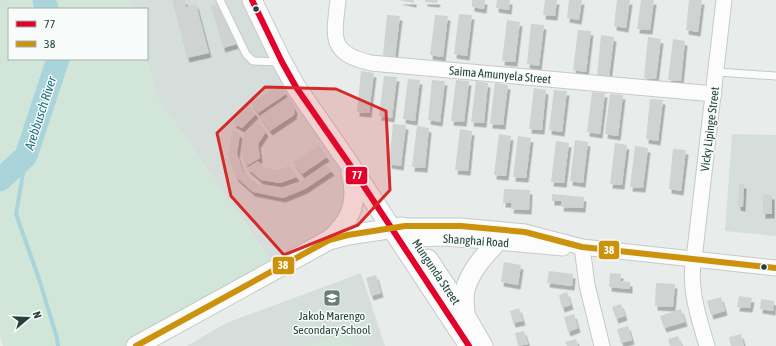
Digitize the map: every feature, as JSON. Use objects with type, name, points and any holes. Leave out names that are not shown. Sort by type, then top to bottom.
[{"type":"street","name":"Mungunda Street","points":[[252,0],[282,62],[296,86],[348,162],[465,315],[484,346]]},
{"type":"street","name":"Saima Amunyela Street","points":[[338,0],[335,27],[336,39],[344,54],[371,63],[714,94]]},
{"type":"street","name":"Vicky Lipinge Street","points":[[707,346],[695,304],[692,269],[717,72],[724,0]]},
{"type":"street","name":"Mungunda Street","points":[[262,22],[354,155],[469,346]]},
{"type":"street","points":[[329,240],[339,231],[352,210],[355,197],[354,184],[348,162]]},
{"type":"street","name":"Shanghai Road","points":[[136,346],[254,281],[278,270],[329,240],[348,235],[402,234],[461,226],[525,232],[582,247],[776,268]]},
{"type":"street","name":"Shanghai Road","points":[[278,270],[351,247],[402,234],[563,248],[582,247]]},
{"type":"street","points":[[465,315],[464,291],[469,279],[479,262],[497,242]]},
{"type":"street","points":[[582,247],[587,285],[602,346]]},
{"type":"lane","points":[[220,0],[246,54],[253,60],[282,62]]},
{"type":"lane","points":[[717,72],[776,76]]},
{"type":"highlighted area","points":[[265,87],[336,89],[386,111],[390,190],[358,225],[284,255],[231,196],[217,133]]},
{"type":"shaded area","points":[[130,0],[252,0],[348,162],[347,220],[277,270],[156,96],[146,60],[148,60],[148,8],[133,8]]},
{"type":"shaded area","points":[[732,134],[776,135],[776,236],[725,231]]},
{"type":"shaded area","name":"Jakob Marengo Secondary School","points":[[361,273],[385,346],[187,346],[226,323]]},
{"type":"green space","points":[[0,0],[41,0],[44,8],[8,8],[8,60],[56,60],[25,156],[0,178]]},
{"type":"green space","points":[[44,0],[130,0],[133,8],[47,8]]},
{"type":"green space","points":[[58,60],[146,60],[156,96],[277,270],[136,346],[3,346],[0,337],[0,180],[26,156]]},
{"type":"green space","points":[[349,333],[353,346],[302,346]]},
{"type":"building","points":[[172,0],[185,0],[186,7],[196,4],[209,53],[187,58]]},
{"type":"building","points":[[399,0],[414,0],[414,3]]},
{"type":"building","points":[[425,0],[438,0],[437,3],[425,2]]},
{"type":"building","points":[[472,0],[485,0],[484,9],[472,7]]},
{"type":"building","points":[[497,0],[510,0],[509,10],[496,8]]},
{"type":"building","points":[[545,0],[557,0],[555,16],[543,15]]},
{"type":"building","points":[[569,0],[582,0],[579,20],[567,18]]},
{"type":"building","points":[[617,0],[630,0],[626,28],[614,26]]},
{"type":"building","points":[[641,0],[654,0],[650,30],[637,29]]},
{"type":"building","points":[[689,0],[702,0],[698,32],[686,30]]},
{"type":"building","points":[[225,2],[237,44],[223,48],[211,6]]},
{"type":"building","points":[[459,14],[472,15],[467,56],[454,54]]},
{"type":"building","points":[[387,15],[400,16],[395,57],[383,55]]},
{"type":"building","points":[[435,15],[448,16],[443,57],[430,55]]},
{"type":"building","points":[[507,20],[520,22],[515,62],[502,61]]},
{"type":"building","points":[[531,24],[544,25],[539,66],[527,64]]},
{"type":"building","points":[[578,30],[591,31],[586,72],[573,70]]},
{"type":"building","points":[[601,35],[614,37],[609,77],[597,76]]},
{"type":"building","points":[[648,37],[661,39],[656,79],[644,78]]},
{"type":"building","points":[[673,39],[685,41],[681,81],[668,80]]},
{"type":"building","points":[[361,71],[374,73],[369,113],[357,112]]},
{"type":"building","points":[[384,76],[397,77],[392,118],[379,116]]},
{"type":"building","points":[[408,79],[420,80],[415,121],[403,119]]},
{"type":"building","points":[[432,80],[445,81],[440,122],[428,120]]},
{"type":"building","points":[[456,80],[469,81],[464,122],[451,121]]},
{"type":"building","points":[[476,81],[488,83],[484,123],[471,122]]},
{"type":"building","points":[[495,83],[508,85],[503,125],[490,124]]},
{"type":"building","points":[[280,84],[286,94],[258,113],[251,103]]},
{"type":"building","points":[[534,88],[546,90],[542,130],[529,129]]},
{"type":"building","points":[[554,90],[567,91],[562,132],[549,130]]},
{"type":"building","points":[[592,92],[605,93],[600,134],[587,132]]},
{"type":"building","points":[[610,94],[623,95],[618,136],[605,134]]},
{"type":"building","points":[[288,97],[295,109],[294,115],[270,131],[260,116]]},
{"type":"building","points":[[650,99],[663,100],[658,141],[646,139]]},
{"type":"building","points":[[249,105],[256,114],[242,128],[233,123]]},
{"type":"building","points":[[258,121],[266,132],[258,144],[260,158],[246,166],[241,152],[244,135]]},
{"type":"building","points":[[393,124],[406,125],[401,166],[389,164]]},
{"type":"building","points":[[417,126],[429,128],[425,168],[412,167]]},
{"type":"building","points":[[233,129],[240,134],[237,154],[243,171],[257,184],[278,189],[300,182],[326,164],[332,171],[305,189],[283,198],[253,192],[236,177],[228,155]]},
{"type":"building","points":[[460,129],[472,131],[468,171],[455,170]]},
{"type":"building","points":[[499,134],[511,136],[506,176],[494,175]]},
{"type":"building","points":[[518,136],[531,138],[526,178],[513,177]]},
{"type":"building","points":[[575,140],[588,142],[583,183],[570,181]]},
{"type":"building","points":[[556,141],[569,143],[564,183],[551,182]]},
{"type":"building","points":[[615,143],[627,145],[622,185],[610,184]]},
{"type":"building","points":[[319,145],[327,157],[302,174],[293,162]]},
{"type":"building","points":[[635,146],[648,148],[643,188],[630,187]]},
{"type":"building","points":[[673,149],[686,150],[681,191],[669,189]]},
{"type":"building","points":[[258,161],[264,167],[278,170],[289,166],[297,177],[280,183],[261,180],[247,168]]},
{"type":"building","points":[[739,184],[744,184],[743,207],[738,206]]},
{"type":"building","points":[[504,189],[530,190],[529,210],[511,209],[512,203],[503,203]]},
{"type":"building","points":[[552,194],[584,197],[583,208],[561,207],[562,201],[552,201]]},
{"type":"building","points":[[763,195],[772,195],[772,214],[763,214]]},
{"type":"building","points":[[504,262],[521,265],[518,285],[501,282]]},
{"type":"building","points":[[549,271],[573,274],[572,286],[547,283]]},
{"type":"building","points":[[610,273],[621,274],[620,281],[630,282],[630,289],[609,287]]},
{"type":"building","points":[[376,275],[381,293],[371,296],[366,278]]},
{"type":"building","points":[[656,283],[675,284],[673,307],[655,306]]},
{"type":"building","points":[[567,292],[571,305],[562,308],[559,295]]},
{"type":"building","points":[[739,296],[752,298],[750,308],[737,307]]},
{"type":"building","points":[[721,297],[725,311],[711,315],[707,301]]},
{"type":"building","points":[[761,299],[774,301],[773,311],[760,309]]},
{"type":"building","points":[[621,304],[625,316],[616,319],[612,307]]},
{"type":"building","points":[[519,308],[523,321],[513,323],[510,311]]},
{"type":"building","points":[[681,309],[685,322],[664,328],[660,316]]},
{"type":"building","points":[[574,314],[578,328],[568,332],[564,317]]},
{"type":"building","points":[[628,326],[632,340],[621,343],[617,329]]},
{"type":"building","points":[[524,331],[528,344],[518,346],[515,333]]},
{"type":"building","points":[[741,334],[744,346],[731,346],[729,337]]},
{"type":"building","points":[[678,336],[682,346],[670,346],[668,339]]},
{"type":"building","points":[[576,339],[578,346],[567,346],[565,342]]},
{"type":"waterway","name":"Arebbusch River","points":[[44,0],[47,8]]},
{"type":"waterway","name":"Arebbusch River","points":[[0,180],[26,156],[58,60]]},
{"type":"waterway","points":[[26,156],[16,214],[39,279],[57,338],[58,346]]},
{"type":"transit line","name":"77","points":[[252,0],[282,62],[296,87],[348,162],[469,346]]},
{"type":"transit line","name":"38","points":[[136,346],[329,240],[348,235],[405,226],[461,226],[525,232],[582,247],[776,268]]},
{"type":"place","name":"Jakob Marengo Secondary School","points":[[332,298]]}]
